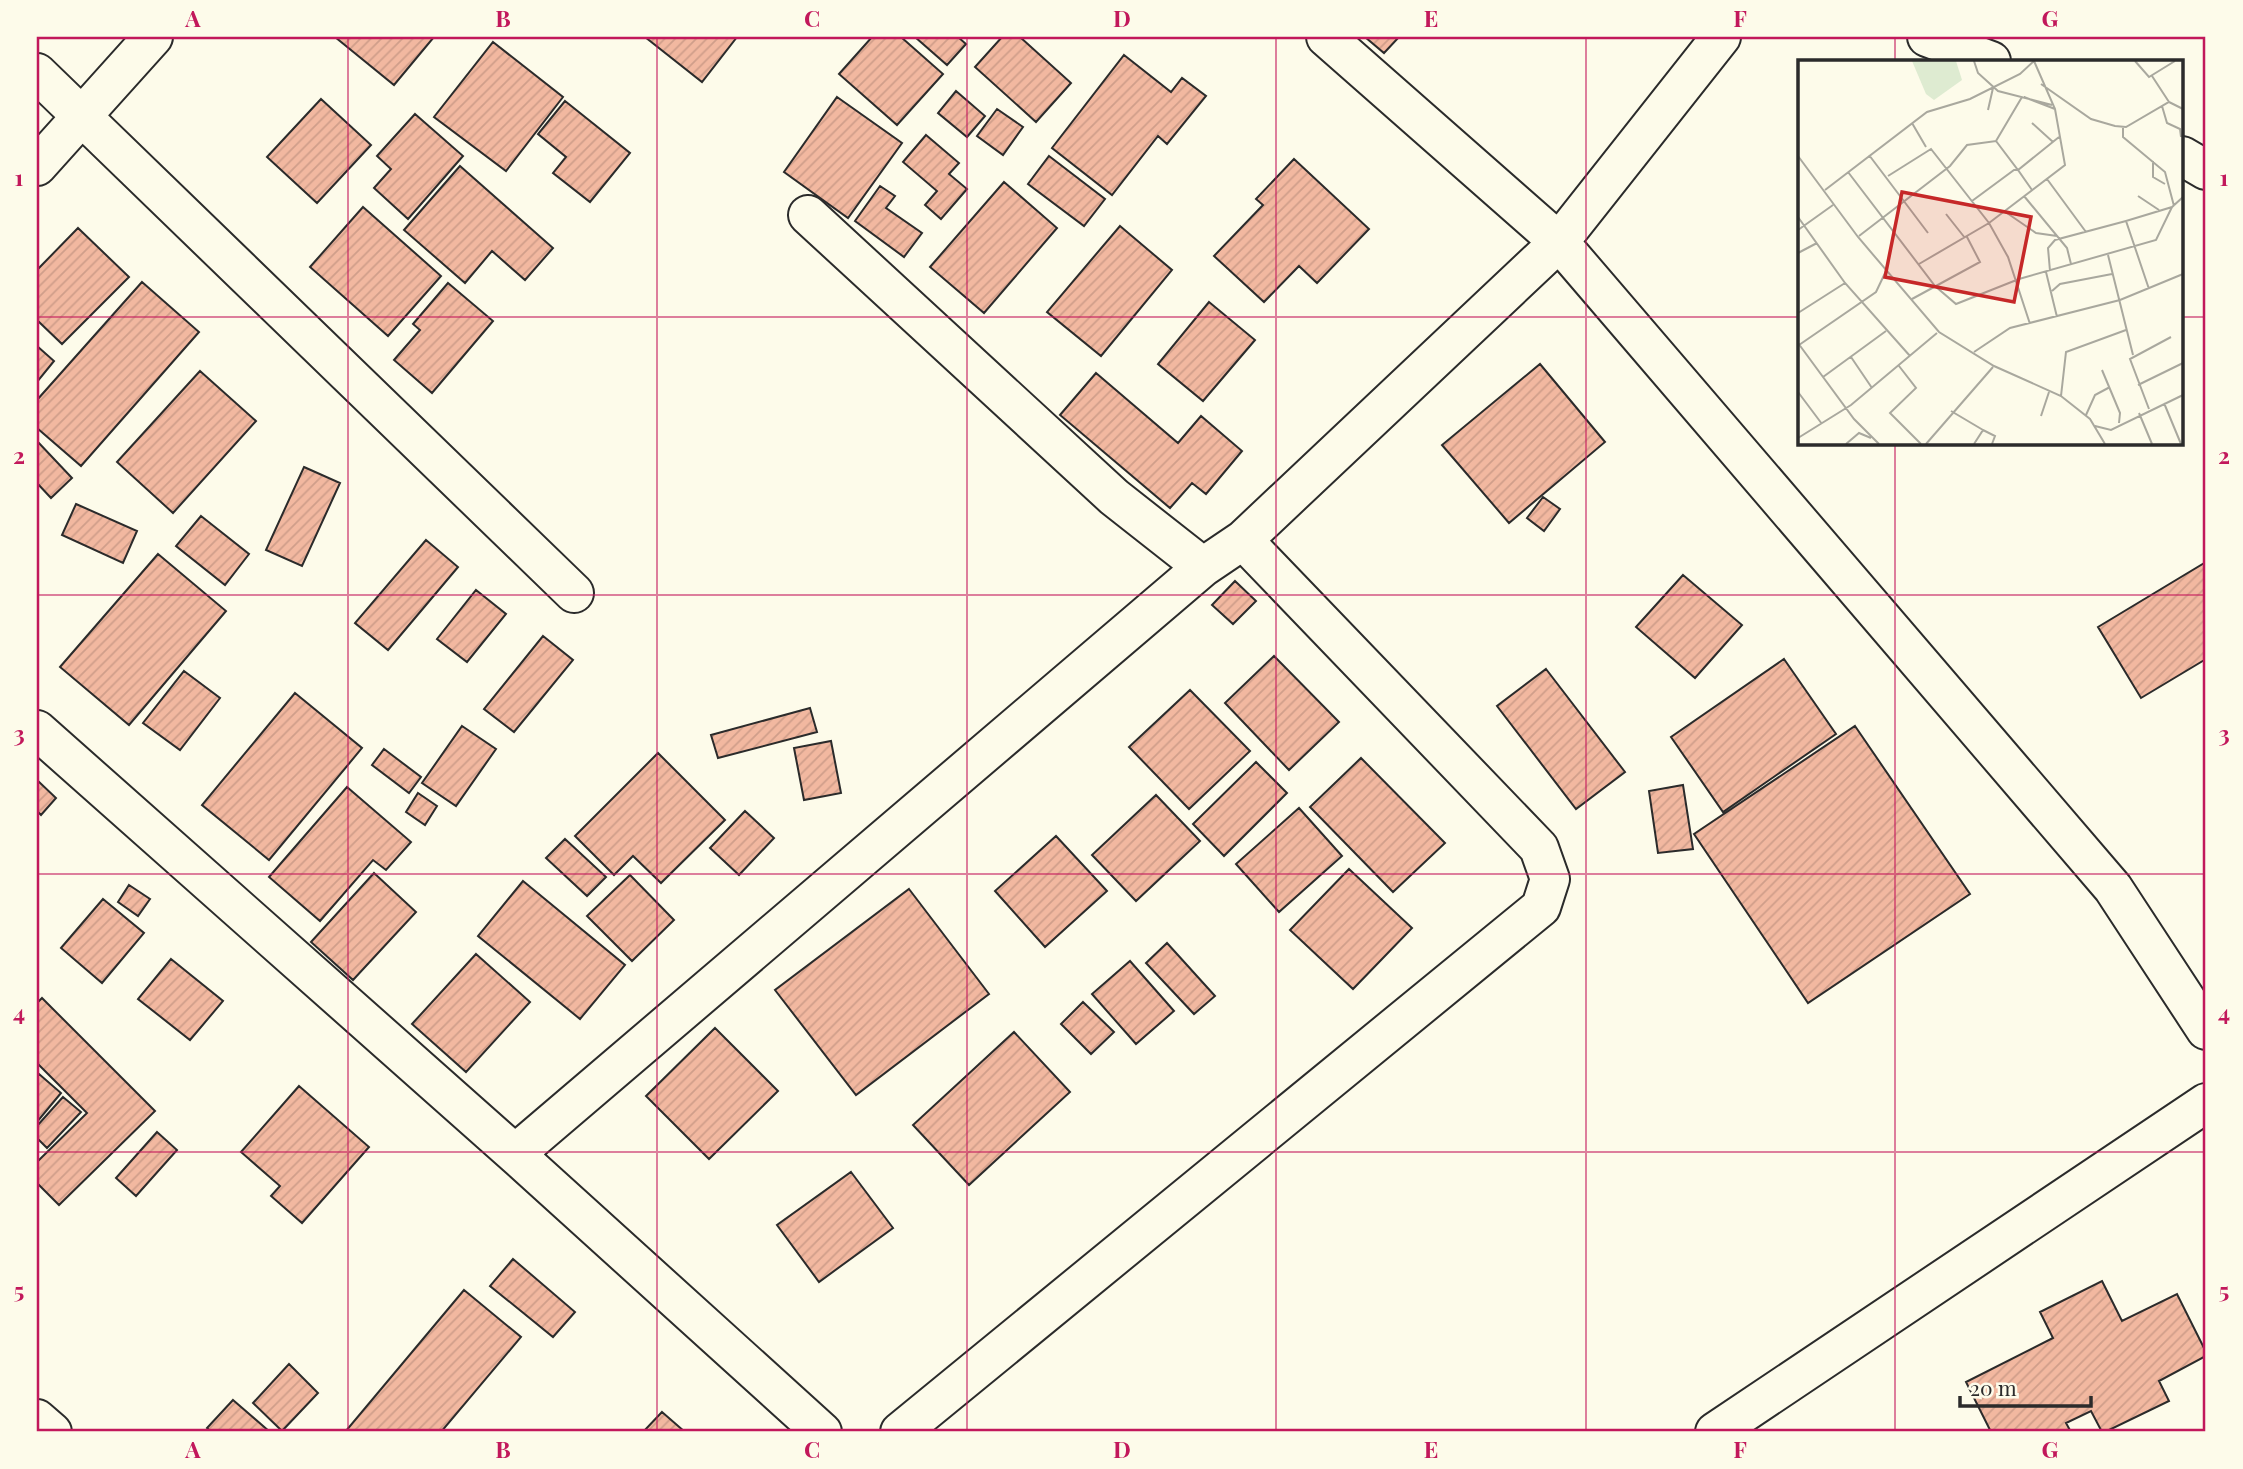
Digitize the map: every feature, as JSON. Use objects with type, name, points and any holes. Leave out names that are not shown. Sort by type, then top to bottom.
[{"type":"main road","points":[[37,166],[153,37]]},
{"type":"main road","points":[[1326,37],[1559,242],[2113,888],[2206,1030]]},
{"type":"main road","points":[[515,1154],[1203,567],[1243,540],[1559,242],[1721,37]]},
{"type":"main road","points":[[1927,37],[1988,60]]},
{"type":"main road","points":[[37,73],[574,593]]},
{"type":"main road","points":[[2184,157],[2206,170]]},
{"type":"main road","points":[[808,215],[1114,497],[1203,567]]},
{"type":"main road","points":[[900,1432],[1541,907],[1550,879],[1539,848],[1243,540]]},
{"type":"main road","points":[[37,730],[515,1154],[822,1432]]},
{"type":"main road","points":[[1715,1432],[2206,1103]]},
{"type":"main road","points":[[37,1419],[52,1432]]},
{"type":"building","points":[[335,37],[434,37],[394,85]]},
{"type":"building","points":[[645,37],[737,37],[702,82]]},
{"type":"building","points":[[872,37],[901,37],[943,74],[897,125],[839,74]]},
{"type":"building","points":[[915,37],[958,37],[966,44],[947,65]]},
{"type":"building","points":[[1002,37],[1020,37],[1071,83],[1036,122],[975,67]]},
{"type":"building","points":[[1365,37],[1399,37],[1384,53]]},
{"type":"building","points":[[493,42],[563,97],[506,171],[434,117]]},
{"type":"building","points":[[1124,55],[1171,92],[1182,78],[1206,96],[1167,144],[1158,136],[1112,195],[1052,148]]},
{"type":"building","points":[[956,91],[985,116],[967,137],[938,113]]},
{"type":"building","points":[[837,97],[902,143],[848,218],[784,172]]},
{"type":"building","points":[[321,99],[371,145],[317,203],[267,157]]},
{"type":"building","points":[[565,101],[630,153],[590,202],[553,173],[566,157],[538,134]]},
{"type":"building","points":[[997,109],[1023,127],[1003,155],[977,136]]},
{"type":"building","points":[[415,114],[463,156],[408,219],[374,188],[391,169],[377,156]]},
{"type":"building","points":[[926,135],[959,163],[949,174],[967,189],[941,219],[925,205],[937,191],[903,162]]},
{"type":"building","points":[[1049,156],[1105,199],[1084,226],[1028,184]]},
{"type":"building","points":[[1294,159],[1369,229],[1317,283],[1299,266],[1264,302],[1214,256],[1263,205],[1256,199]]},
{"type":"building","points":[[460,166],[553,248],[525,280],[492,251],[465,283],[404,230]]},
{"type":"building","points":[[1004,182],[1057,228],[984,313],[930,267]]},
{"type":"building","points":[[880,186],[895,196],[886,208],[922,233],[904,257],[855,221]]},
{"type":"building","points":[[363,207],[441,276],[388,336],[310,267]]},
{"type":"building","points":[[1120,226],[1172,270],[1101,356],[1047,312]]},
{"type":"building","points":[[78,228],[129,277],[62,344],[37,320],[37,270]]},
{"type":"building","points":[[142,282],[199,332],[81,466],[37,428],[37,400]]},
{"type":"building","points":[[448,283],[493,321],[432,393],[394,360],[420,330],[413,324]]},
{"type":"building","points":[[1209,302],[1255,340],[1203,401],[1158,364]]},
{"type":"building","points":[[37,346],[54,361],[37,382]]},
{"type":"building","points":[[1540,364],[1605,442],[1509,523],[1442,445]]},
{"type":"building","points":[[200,371],[256,421],[173,513],[117,462]]},
{"type":"building","points":[[1096,373],[1178,443],[1201,416],[1242,451],[1206,494],[1192,483],[1170,508],[1060,415]]},
{"type":"building","points":[[37,441],[72,478],[51,498],[37,483]]},
{"type":"building","points":[[304,467],[340,483],[302,566],[266,550]]},
{"type":"building","points":[[1543,497],[1560,509],[1544,531],[1527,518]]},
{"type":"building","points":[[76,504],[137,531],[123,563],[62,535]]},
{"type":"building","points":[[201,516],[249,554],[225,585],[176,546]]},
{"type":"building","points":[[426,540],[458,567],[388,650],[355,623]]},
{"type":"building","points":[[158,554],[226,611],[129,725],[60,667]]},
{"type":"building","points":[[2206,562],[2206,659],[2141,698],[2098,627]]},
{"type":"building","points":[[1683,575],[1742,625],[1695,678],[1636,627]]},
{"type":"building","points":[[1235,581],[1256,601],[1233,624],[1212,605]]},
{"type":"building","points":[[476,590],[506,614],[467,662],[437,639]]},
{"type":"building","points":[[543,636],[573,660],[514,732],[484,709]]},
{"type":"building","points":[[1274,656],[1339,722],[1289,770],[1225,703]]},
{"type":"building","points":[[1784,659],[1836,734],[1723,812],[1671,737]]},
{"type":"building","points":[[1546,669],[1625,772],[1576,809],[1497,706]]},
{"type":"building","points":[[184,671],[220,698],[180,750],[143,723]]},
{"type":"building","points":[[1190,690],[1250,751],[1189,809],[1129,747]]},
{"type":"building","points":[[295,693],[362,748],[269,860],[202,805]]},
{"type":"building","points":[[810,708],[817,732],[718,758],[711,735]]},
{"type":"building","points":[[462,726],[496,749],[456,806],[422,783]]},
{"type":"building","points":[[1855,726],[1970,894],[1808,1003],[1694,834]]},
{"type":"building","points":[[831,741],[841,793],[804,800],[794,748]]},
{"type":"building","points":[[384,749],[421,777],[409,793],[372,765]]},
{"type":"building","points":[[658,753],[725,820],[661,883],[633,856],[614,875],[575,836]]},
{"type":"building","points":[[1361,758],[1445,843],[1393,892],[1310,807]]},
{"type":"building","points":[[1256,762],[1287,793],[1224,856],[1193,824]]},
{"type":"building","points":[[37,780],[56,798],[41,815],[37,811]]},
{"type":"building","points":[[1683,785],[1693,849],[1658,853],[1649,791]]},
{"type":"building","points":[[347,787],[411,842],[386,870],[373,860],[320,921],[269,877]]},
{"type":"building","points":[[418,793],[437,806],[425,825],[406,812]]},
{"type":"building","points":[[1156,795],[1200,841],[1136,901],[1092,855]]},
{"type":"building","points":[[1299,808],[1342,856],[1279,912],[1236,864]]},
{"type":"building","points":[[745,811],[774,838],[739,875],[710,848]]},
{"type":"building","points":[[1056,836],[1107,891],[1045,947],[995,891]]},
{"type":"building","points":[[565,839],[606,877],[587,896],[546,858]]},
{"type":"building","points":[[1349,869],[1412,928],[1353,989],[1290,930]]},
{"type":"building","points":[[374,873],[416,912],[353,980],[311,942]]},
{"type":"building","points":[[630,875],[674,920],[632,961],[587,916]]},
{"type":"building","points":[[523,881],[625,965],[580,1019],[478,936]]},
{"type":"building","points":[[129,885],[150,899],[138,916],[118,902]]},
{"type":"building","points":[[909,889],[989,994],[856,1095],[775,990]]},
{"type":"building","points":[[103,899],[144,933],[102,983],[61,948]]},
{"type":"building","points":[[1167,943],[1215,996],[1194,1014],[1146,963]]},
{"type":"building","points":[[476,954],[530,1002],[466,1072],[412,1024]]},
{"type":"building","points":[[171,959],[223,1001],[190,1040],[138,999]]},
{"type":"building","points":[[1130,961],[1174,1011],[1136,1044],[1092,994]]},
{"type":"building","points":[[42,998],[155,1111],[59,1205],[37,1183],[37,1162],[87,1113],[37,1063],[37,1003]]},
{"type":"building","points":[[1083,1002],[1114,1032],[1091,1054],[1061,1024]]},
{"type":"building","points":[[715,1028],[778,1091],[709,1159],[646,1096]]},
{"type":"building","points":[[1014,1032],[1070,1092],[969,1185],[913,1125]]},
{"type":"building","points":[[39,1074],[61,1093],[37,1122],[37,1077]]},
{"type":"building","points":[[299,1086],[369,1147],[302,1223],[271,1196],[280,1186],[241,1152]]},
{"type":"building","points":[[63,1097],[81,1112],[47,1148],[37,1138],[37,1126]]},
{"type":"building","points":[[157,1132],[177,1150],[136,1196],[116,1178]]},
{"type":"building","points":[[851,1172],[893,1228],[819,1282],[777,1225]]},
{"type":"building","points":[[513,1259],[575,1312],[553,1337],[490,1286]]},
{"type":"building","points":[[2102,1281],[2122,1321],[2177,1294],[2206,1356],[2159,1381],[2169,1401],[2105,1432],[2102,1432],[2091,1411],[2066,1423],[2071,1432],[1991,1432],[1966,1382],[2053,1338],[2040,1312]]},
{"type":"building","points":[[464,1290],[521,1337],[441,1432],[345,1432]]},
{"type":"building","points":[[289,1364],[318,1393],[282,1431],[253,1403]]},
{"type":"building","points":[[233,1400],[270,1432],[211,1432],[207,1428]]},
{"type":"building","points":[[662,1412],[685,1432],[643,1432]]}]
